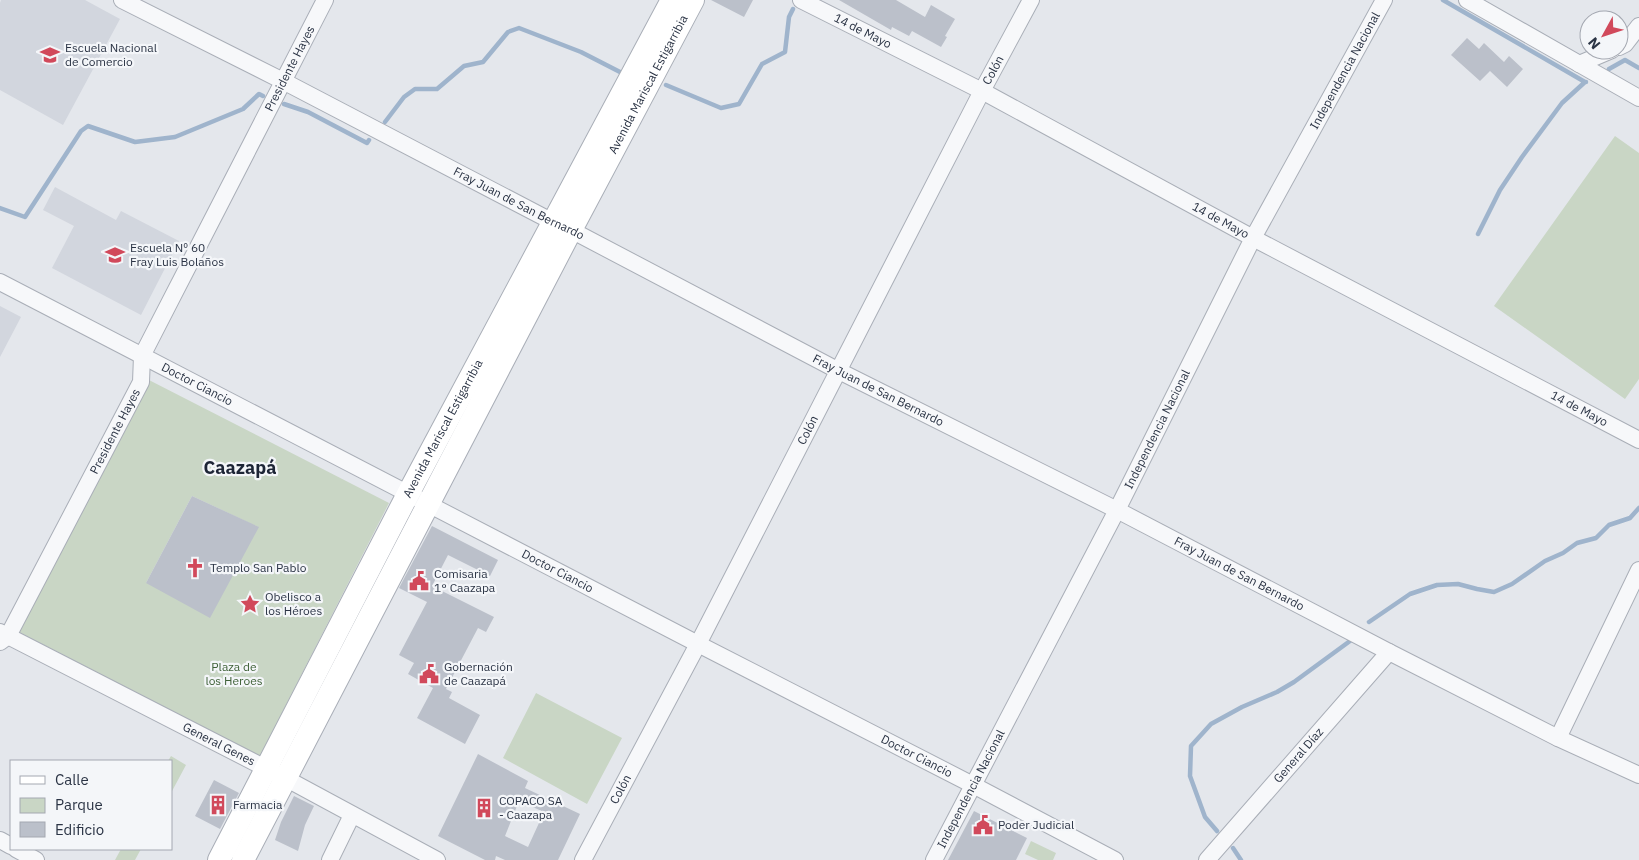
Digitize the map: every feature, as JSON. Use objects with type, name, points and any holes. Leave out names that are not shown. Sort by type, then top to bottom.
[{"type":"main road","name":"Avenida Mariscal Estigarribia","points":[[219,860],[275,773],[428,504],[672,0]]},
{"type":"main road","name":"Avenida Mariscal Estigarribia","points":[[243,860],[275,773],[408,494],[693,0]]},
{"type":"street","name":"Fray Juan de San Bernardo","points":[[122,0],[839,371],[1117,510],[1389,652],[1558,738],[1639,774]]},
{"type":"street","name":"Presidente Hayes","points":[[3,637],[141,382],[142,356],[325,0]]},
{"type":"street","name":"14 de Mayo","points":[[801,0],[982,92],[1253,238],[1639,440]]},
{"type":"street","name":"Colón","points":[[583,860],[698,644],[1031,0]]},
{"type":"street","name":"Independencia Nacional","points":[[934,860],[1117,510],[1253,238],[1384,0]]},
{"type":"street","points":[[1467,0],[1639,98]]},
{"type":"street","points":[[1629,39],[1639,26]]},
{"type":"street","points":[[1579,64],[1588,60]]},
{"type":"street","name":"Doctor Ciancio","points":[[0,282],[974,785],[1115,860]]},
{"type":"street","points":[[1558,738],[1639,570]]},
{"type":"street","name":"General Genes","points":[[3,637],[275,773],[437,860]]},
{"type":"street","name":"General Díaz","points":[[1207,860],[1389,652]]},
{"type":"street","points":[[330,860],[352,815]]},
{"type":"street","points":[[18,850],[36,860]]},
{"type":"shaded area","name":"Escuela Nacional de Comercio","points":[[1,0],[85,0],[120,19],[63,125],[0,90]]},
{"type":"shaded area","name":"Escuela Nº 60 Fray Luis Bolaños","points":[[55,187],[116,220],[121,211],[179,241],[141,315],[52,268],[74,226],[43,210]]},
{"type":"shaded area","points":[[0,306],[21,317],[0,357]]},
{"type":"green space","points":[[1615,136],[1639,153],[1639,379],[1625,399],[1494,306]]},
{"type":"green space","name":"Plaza de los Heroes","points":[[147,379],[389,503],[260,756],[19,632]],"holes":[[[192,496],[258,527],[146,583]]]},
{"type":"green space","points":[[536,693],[622,738],[587,804],[503,758]]},
{"type":"green space","points":[[171,756],[186,765],[172,791],[172,760],[169,760]]},
{"type":"green space","points":[[1031,841],[1056,853],[1053,860],[1038,860],[1025,854]]},
{"type":"green space","points":[[120,850],[140,850],[135,860],[115,860]]},
{"type":"building","points":[[711,0],[753,0],[744,17]]},
{"type":"building","points":[[839,0],[896,0],[925,17],[931,5],[955,19],[941,47],[912,31],[909,36],[892,27],[891,30]]},
{"type":"building","points":[[1467,38],[1479,49],[1484,43],[1504,62],[1509,56],[1523,69],[1507,87],[1490,71],[1480,81],[1451,55]]},
{"type":"building","name":"Templo San Pablo","points":[[192,496],[259,527],[210,618],[146,583]]},
{"type":"building","points":[[432,526],[498,560],[490,576],[448,555],[432,586],[494,617],[486,632],[478,628],[446,689],[452,692],[449,698],[480,715],[465,744],[417,718],[433,688],[408,674],[414,663],[399,655],[427,602],[399,588]]},
{"type":"building","name":"COPACO SA - Caazapa","points":[[478,754],[528,781],[525,788],[580,814],[558,860],[505,860],[496,856],[495,860],[485,860],[438,836]],"holes":[[[519,801],[544,812],[528,847],[505,836]]]},
{"type":"building","name":"Farmacia","points":[[214,780],[239,793],[220,829],[195,816]]},
{"type":"building","points":[[294,796],[314,806],[305,825],[298,851],[275,840],[281,822]]},
{"type":"building","name":"Poder Judicial","points":[[974,811],[1027,838],[1016,860],[948,860]]},
{"type":"waterway","points":[[1443,0],[1586,82]]},
{"type":"waterway","points":[[666,85],[721,108],[739,104],[762,64],[785,52],[789,17],[793,9]]},
{"type":"waterway","points":[[385,122],[404,97],[415,89],[437,89],[464,66],[483,62],[508,32],[519,28],[581,52],[620,72]]},
{"type":"waterway","points":[[1609,69],[1625,60],[1639,68]]},
{"type":"waterway","points":[[1478,234],[1500,190],[1522,157],[1562,103],[1585,82]]},
{"type":"waterway","points":[[0,208],[25,217],[81,131],[88,126],[135,142],[175,137],[243,109],[259,94],[263,96]]},
{"type":"waterway","points":[[284,104],[308,112],[367,143],[369,140]]},
{"type":"waterway","points":[[1369,622],[1410,594],[1437,585],[1458,584],[1494,592],[1512,584],[1545,561],[1563,553],[1577,543],[1596,538],[1609,525],[1630,518],[1639,508]]},
{"type":"waterway","points":[[1217,831],[1205,817],[1190,776],[1191,746],[1211,724],[1294,682],[1350,641]]},
{"type":"waterway","points":[[1233,848],[1241,860]]},
{"type":"place","name":"Escuela Nacional de Comercio","points":[[50,55]]},
{"type":"place","name":"Escuela Nº 60 Fray Luis Bolaños","points":[[115,255]]},
{"type":"place","name":"Templo San Pablo","points":[[195,568]]},
{"type":"place","name":"Comisaria 1° Caazapa","points":[[419,581]]},
{"type":"place","name":"Obelisco a los Héroes","points":[[250,604]]},
{"type":"place","name":"Gobernación de Caazapá","points":[[429,674]]},
{"type":"place","name":"Farmacia","points":[[218,805]]},
{"type":"place","name":"COPACO SA - Caazapa","points":[[484,808]]},
{"type":"place","name":"Poder Judicial","points":[[983,825]]},
{"type":"district","name":"Caazapá","points":[[240,468]]}]
